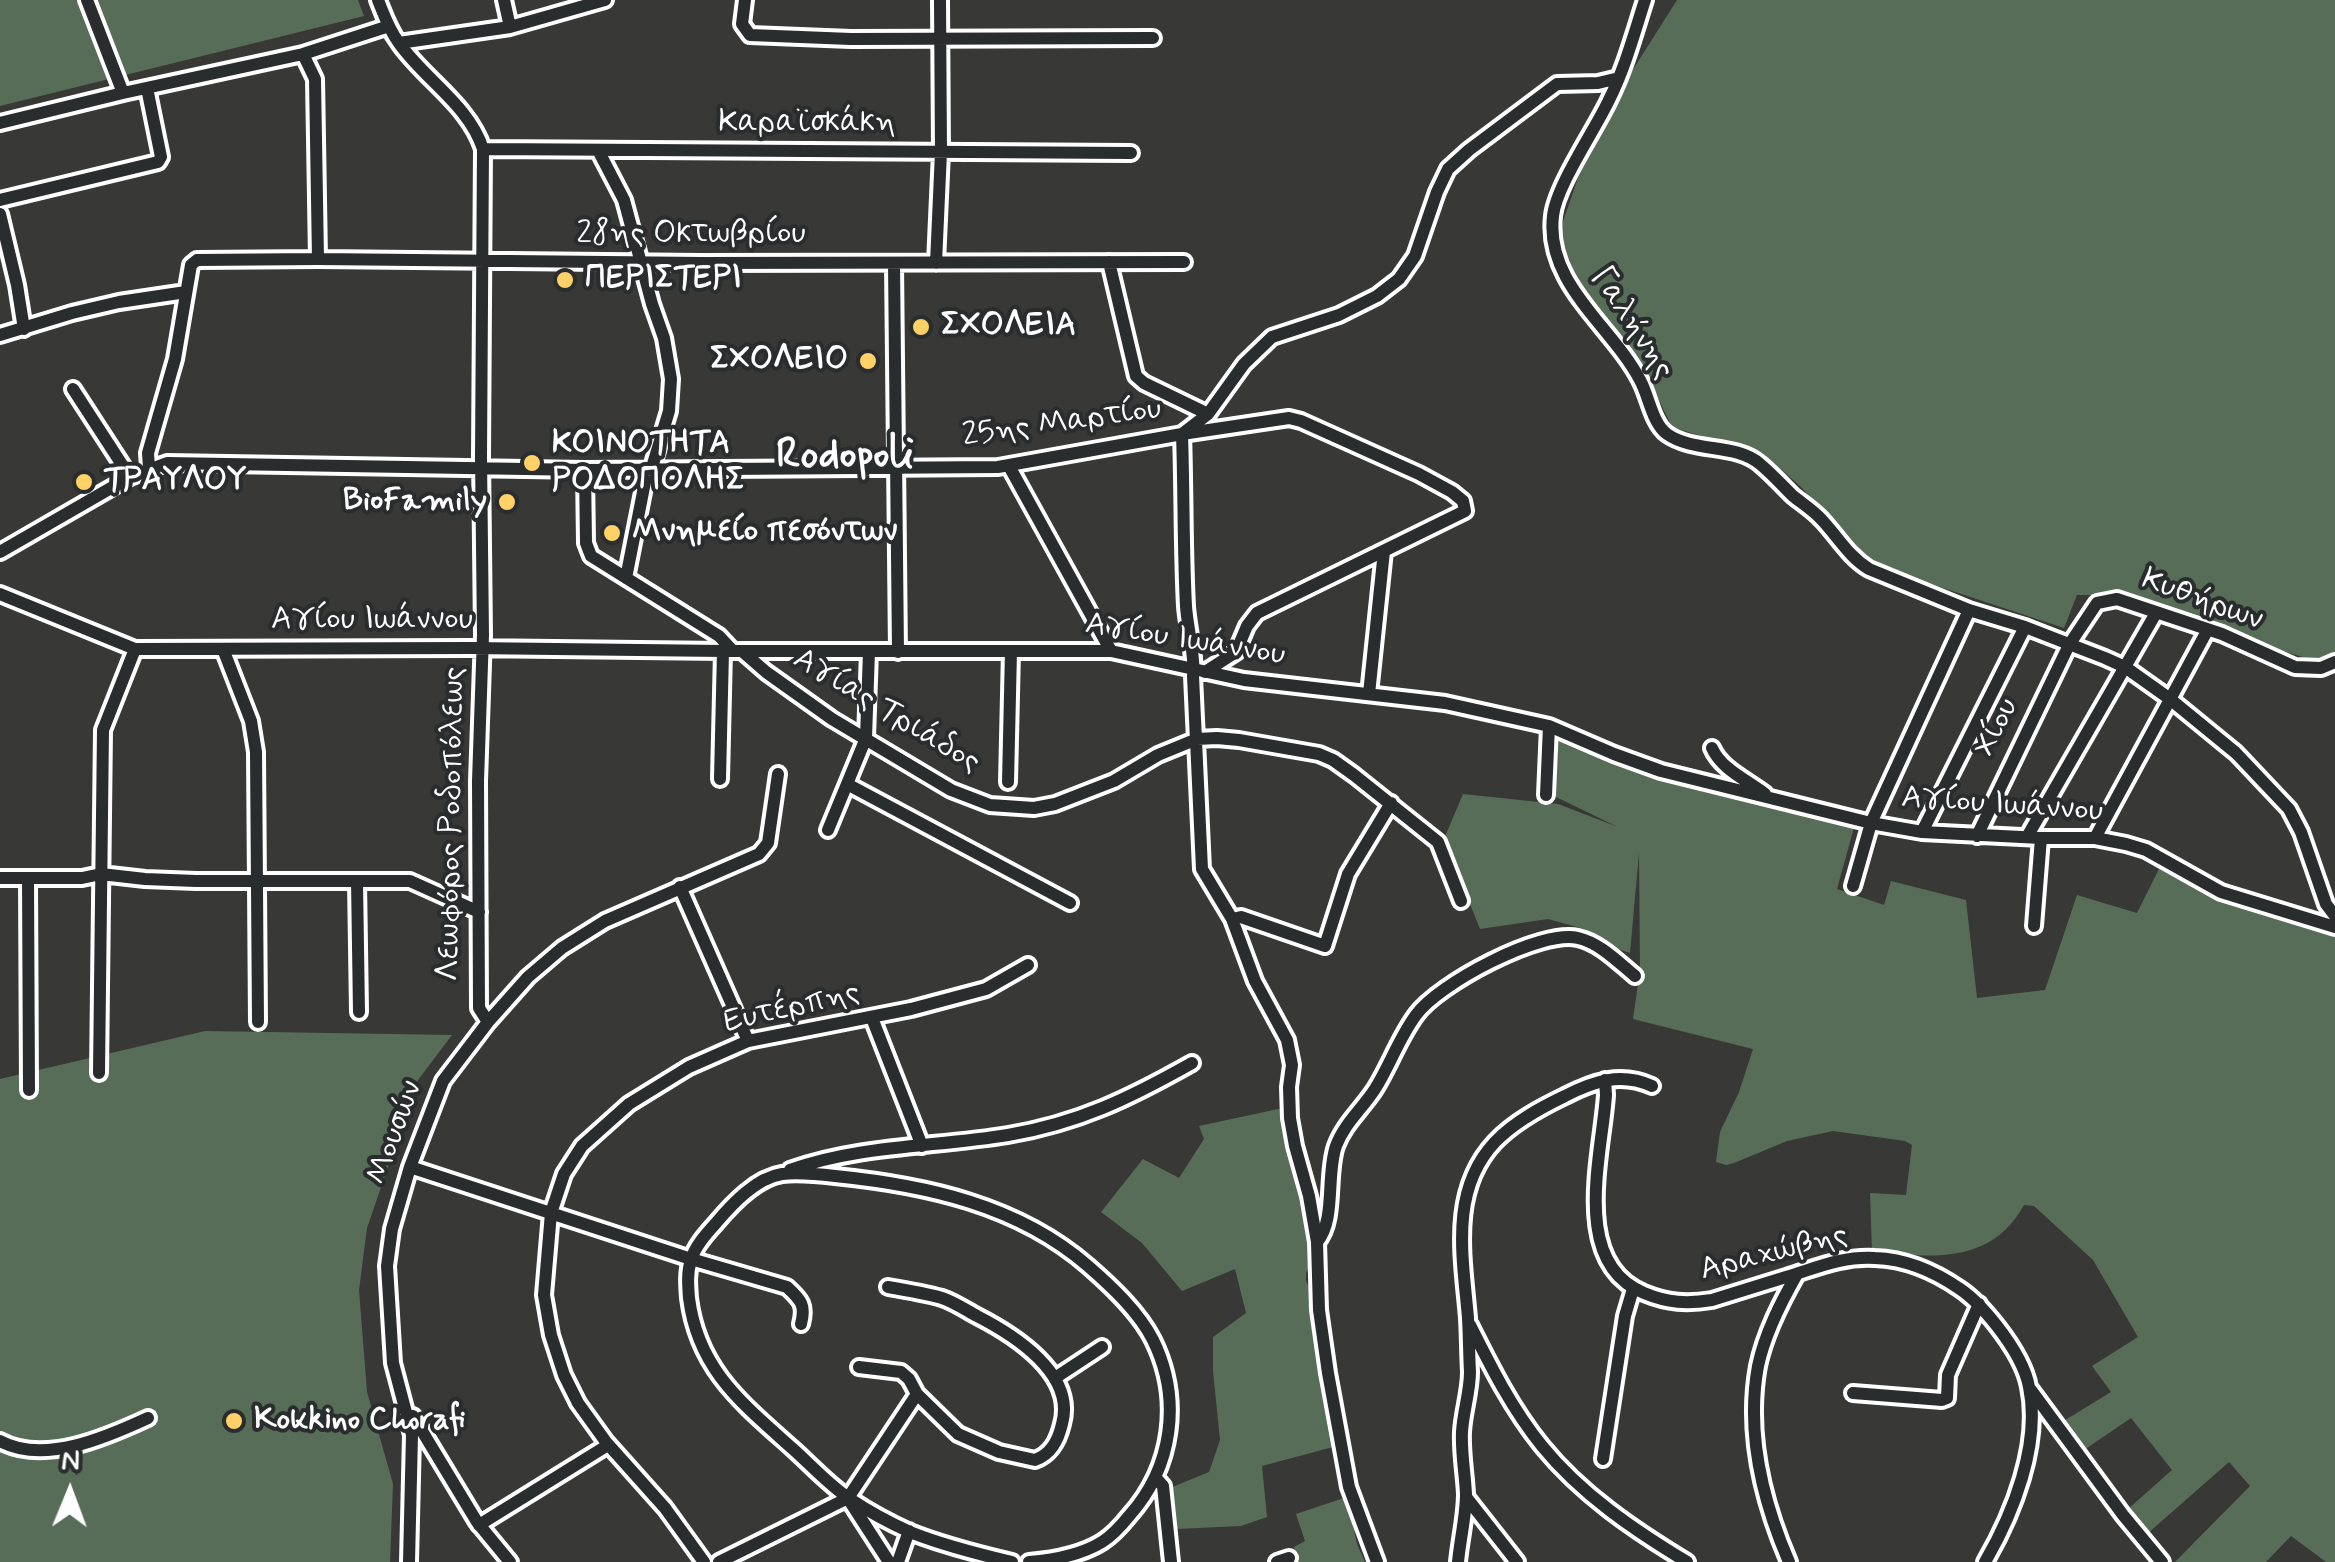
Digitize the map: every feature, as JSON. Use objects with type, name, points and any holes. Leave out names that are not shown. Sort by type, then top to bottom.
[{"type":"street","points":[[87,0],[123,93]]},
{"type":"street","points":[[378,0],[399,43],[470,123],[483,148]]},
{"type":"street","points":[[504,0],[510,27]]},
{"type":"street","points":[[399,43],[510,27],[605,0]]},
{"type":"street","points":[[745,0],[742,24],[750,35],[851,39],[1152,38]]},
{"type":"street","points":[[936,263],[941,152],[940,0]]},
{"type":"street","points":[[1200,671],[1189,641],[1186,612],[1182,434],[1208,414],[1244,364],[1272,337],[1338,314],[1377,296],[1399,279],[1414,256],[1448,169],[1469,150],[1557,84],[1619,78],[1645,0]]},
{"type":"street","points":[[0,123],[303,54],[388,26]]},
{"type":"street","points":[[303,54],[315,79],[318,259]]},
{"type":"street","name":"Γαλήνης","points":[[1619,78],[1553,210],[1551,232],[1572,286],[1640,378],[1660,426],[1668,435],[1755,459],[1821,519],[1857,562],[1969,610],[2025,627],[2125,667],[2170,699],[2236,753],[2289,809],[2326,904],[2335,916]]},
{"type":"street","points":[[0,200],[158,162],[161,156],[147,88]]},
{"type":"street","name":"Καραϊσκάκη","points":[[483,148],[1131,152]]},
{"type":"street","name":"Λεωφόρος Ροδοπόλεως","points":[[483,148],[478,1008],[488,1022]]},
{"type":"street","points":[[598,150],[624,200],[664,338],[671,379],[670,411],[654,464],[648,470],[626,578]]},
{"type":"street","points":[[0,214],[24,329]]},
{"type":"street","name":"28ης Οκτωβρίου","points":[[186,292],[191,264],[197,260],[1184,262]]},
{"type":"street","points":[[1110,262],[1136,376],[1208,414]]},
{"type":"street","points":[[894,263],[898,652]]},
{"type":"street","points":[[0,335],[119,302],[186,292],[175,359],[148,453],[149,468]]},
{"type":"street","points":[[73,389],[130,476]]},
{"type":"street","name":"25ης Μαρτίου","points":[[0,552],[130,476],[167,463],[584,470],[1009,466],[1289,418],[1436,483],[1463,501],[1466,511],[1384,551]]},
{"type":"street","points":[[1009,466],[1112,651]]},
{"type":"street","name":"Αγίας Τριάδος","points":[[584,470],[591,556],[719,636],[733,651],[808,702],[952,790],[990,804],[1034,808],[1096,789],[1158,755],[1197,740],[1238,740],[1319,754],[1354,774],[1438,842],[1462,901]]},
{"type":"street","points":[[1377,1562],[1349,1487],[1335,1411],[1320,1310],[1318,1242],[1290,1118],[1288,1087],[1292,1064],[1287,1040],[1254,981],[1232,919],[1202,869],[1193,676],[1236,652],[1247,626],[1258,613],[1384,551]]},
{"type":"street","points":[[1369,694],[1384,551]]},
{"type":"street","name":"Αγίου Ιωάννου","points":[[0,594],[135,649],[1112,651],[1244,680],[1445,703],[1549,726],[1661,770],[1871,823],[1977,836],[2095,838],[2146,850],[2221,892],[2335,927]]},
{"type":"street","name":"Κυθήρων","points":[[2069,645],[2098,603],[2117,599],[2222,634],[2294,666],[2320,668],[2335,662]]},
{"type":"street","points":[[1852,886],[1871,823],[1969,610]]},
{"type":"street","points":[[2034,926],[2034,838],[2156,613]]},
{"type":"street","points":[[1922,832],[2025,627]]},
{"type":"street","points":[[2095,838],[2207,630]]},
{"type":"street","name":"Χίου","points":[[1977,836],[2069,645]]},
{"type":"street","points":[[99,1073],[103,730],[135,649]]},
{"type":"street","points":[[223,649],[250,721],[256,752],[258,1022]]},
{"type":"street","points":[[720,779],[733,651]]},
{"type":"street","points":[[828,830],[866,738],[869,651]]},
{"type":"street","points":[[1008,782],[1011,651]]},
{"type":"street","points":[[1546,796],[1549,726]]},
{"type":"street","points":[[1712,748],[1720,762],[1767,796]]},
{"type":"street","name":"Μουσών","points":[[510,1562],[479,1525],[418,1434],[393,1363],[388,1266],[392,1229],[410,1167],[443,1082],[528,977],[562,948],[605,920],[759,854],[768,842],[778,774]]},
{"type":"street","points":[[847,784],[1070,902]]},
{"type":"street","points":[[1232,919],[1241,917],[1325,946],[1348,874],[1392,803]]},
{"type":"street","points":[[0,878],[82,878],[101,874],[145,879],[410,881],[479,912]]},
{"type":"street","points":[[28,878],[29,1090]]},
{"type":"street","points":[[357,882],[359,1012]]},
{"type":"street","points":[[680,887],[748,1041]]},
{"type":"street","points":[[1318,1242],[1325,1233],[1336,1146],[1347,1124],[1374,1090],[1418,1011],[1482,965],[1557,937],[1592,942],[1635,976]]},
{"type":"street","name":"Ευτέρπης","points":[[704,1562],[665,1508],[608,1444],[578,1403],[564,1375],[551,1336],[544,1295],[551,1213],[564,1174],[582,1146],[629,1104],[689,1067],[748,1041],[872,1018],[986,989],[1028,966]]},
{"type":"street","points":[[872,1018],[922,1146]]},
{"type":"street","points":[[1012,1562],[910,1531],[848,1498],[735,1398],[709,1362],[692,1316],[688,1283],[691,1259],[732,1205],[752,1188],[779,1174],[838,1156],[1011,1134],[1070,1121],[1130,1098],[1192,1063]]},
{"type":"street","points":[[1458,1562],[1466,1497],[1462,1432],[1470,1380],[1461,1231],[1465,1203],[1478,1166],[1490,1147],[1512,1126],[1557,1100],[1605,1080],[1630,1078],[1652,1086]]},
{"type":"street","points":[[1603,1458],[1625,1316],[1634,1289],[1610,1264],[1595,1223],[1605,1080]]},
{"type":"street","points":[[410,1167],[787,1288],[799,1298],[804,1311],[801,1324]]},
{"type":"street","points":[[779,1174],[864,1180],[927,1190],[1012,1218],[1046,1235],[1088,1266],[1138,1318],[1160,1356],[1170,1417],[1170,1434],[1156,1478],[1133,1512],[1102,1542],[1072,1554],[1029,1562]]},
{"type":"street","name":"Αραχώβης","points":[[1634,1289],[1659,1300],[1694,1303],[1846,1258],[1894,1259],[1937,1274],[1979,1304],[2014,1351],[2030,1388],[2030,1430],[2019,1487],[1986,1562]]},
{"type":"street","points":[[1790,1562],[1772,1523],[1758,1465],[1755,1416],[1758,1366],[1777,1310],[1797,1274]]},
{"type":"street","points":[[859,1367],[901,1372],[917,1394],[958,1434],[999,1452],[1035,1460],[1050,1452],[1062,1424],[1064,1408],[1055,1378],[1026,1345],[945,1299],[888,1287]]},
{"type":"street","points":[[1853,1393],[1947,1398],[1948,1375],[1979,1304]]},
{"type":"street","points":[[1468,1321],[1515,1407],[1553,1460],[1636,1531],[1687,1562]]},
{"type":"street","points":[[1055,1378],[1102,1346]]},
{"type":"street","points":[[2030,1388],[2123,1516],[2162,1562]]},
{"type":"street","points":[[719,1562],[848,1498],[917,1394]]},
{"type":"street","points":[[0,1442],[41,1451],[109,1437],[148,1418]]},
{"type":"street","points":[[409,1562],[418,1434]]},
{"type":"street","points":[[479,1525],[608,1444]]},
{"type":"street","points":[[1156,1478],[1162,1486],[1171,1562]]},
{"type":"street","points":[[1466,1497],[1517,1562]]},
{"type":"street","points":[[848,1498],[889,1562]]},
{"type":"street","points":[[898,1562],[910,1531]]},
{"type":"green space","points":[[0,0],[358,0],[364,16],[0,106]]},
{"type":"green space","points":[[1677,0],[2335,0],[2335,667],[2267,646],[2154,602],[2119,595],[2077,595],[2064,628],[1907,576],[1865,556],[1800,486],[1766,456],[1672,427],[1643,367],[1573,277],[1558,236],[1578,178],[1627,79]]},
{"type":"green space","points":[[1555,739],[1656,773],[1855,824],[1837,889],[1884,905],[1891,881],[1966,900],[1977,998],[2045,990],[2077,895],[2137,913],[2159,869],[2219,901],[2335,937],[2335,1562],[2326,1562],[2291,1536],[2266,1562],[2175,1562],[2250,1486],[2229,1462],[2147,1534],[2128,1509],[2172,1470],[2131,1418],[2084,1450],[2062,1422],[2111,1392],[2092,1366],[2138,1337],[2093,1260],[2034,1206],[2024,1205],[1995,1238],[1977,1248],[1937,1255],[1872,1251],[1870,1193],[1906,1195],[1912,1145],[1905,1141],[1833,1131],[1787,1141],[1734,1163],[1716,1162],[1720,1132],[1753,1049],[1633,1019],[1640,970],[1639,853],[1630,953],[1600,943],[1584,929],[1548,919],[1480,929],[1444,839],[1463,794],[1558,804],[1618,827],[1556,797]]},
{"type":"green space","points":[[205,1031],[452,1035],[418,1080],[367,1228],[359,1290],[367,1392],[393,1484],[390,1562],[0,1562],[0,1079]]},
{"type":"green space","points":[[1283,1108],[1308,1215],[1313,1259],[1306,1281],[1315,1309],[1333,1447],[1262,1466],[1267,1517],[1241,1526],[1176,1529],[1170,1488],[1209,1472],[1220,1440],[1213,1337],[1246,1313],[1235,1269],[1182,1291],[1142,1243],[1101,1212],[1143,1159],[1179,1178],[1204,1139],[1199,1126]]},
{"type":"green space","points":[[1347,1497],[1365,1562],[1297,1562],[1294,1547],[1305,1541],[1296,1514]]},
{"type":"place","name":"ΠΕΡΙΣΤΕΡΙ","points":[[565,280]]},
{"type":"place","name":"ΣΧΟΛΕΙΑ","points":[[921,327]]},
{"type":"place","name":"ΣΧΟΛΕΙΟ","points":[[868,361]]},
{"type":"place","name":"ΚΟΙΝΟΤΗΤΑ ΡΟΔΟΠΟΛΗΣ","points":[[532,463]]},
{"type":"place","name":"ΤΡΑΥΛΟΥ","points":[[84,482]]},
{"type":"place","name":"BioFamily","points":[[507,502]]},
{"type":"place","name":"Μνημείο πεσόντων","points":[[612,533]]},
{"type":"place","name":"Kokkino Chorafi","points":[[234,1421]]},
{"type":"district","name":"Rodopoli","points":[[845,458]]}]
